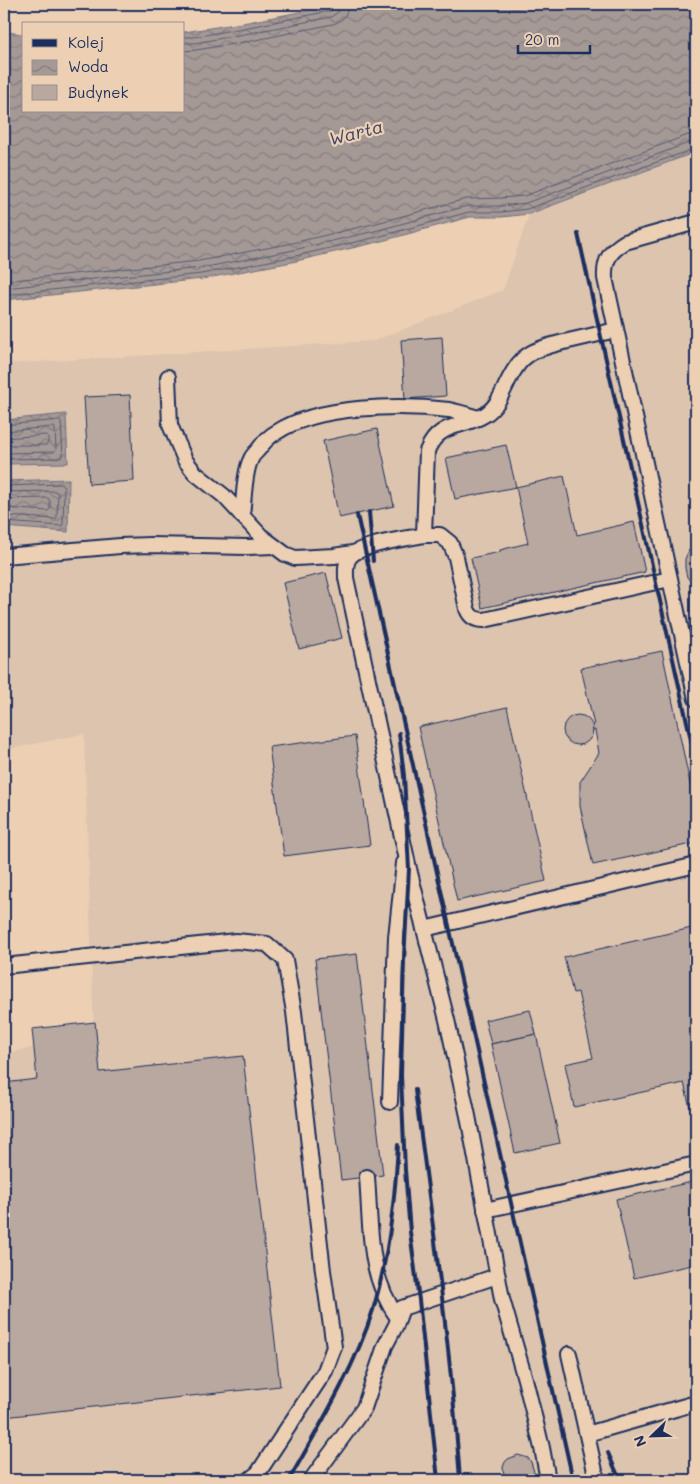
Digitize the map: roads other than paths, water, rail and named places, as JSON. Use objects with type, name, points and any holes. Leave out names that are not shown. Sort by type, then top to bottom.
[{"type":"lane","points":[[696,222],[626,242],[610,254],[604,267],[696,698]]},
{"type":"lane","points":[[424,535],[427,452],[435,436],[441,431],[479,418],[488,412],[496,404],[513,372],[528,354],[552,345],[616,330]]},
{"type":"lane","points":[[168,377],[170,425],[185,460],[195,473],[224,496],[261,536],[285,554],[296,558],[334,556],[424,535],[440,535],[450,543],[456,557],[469,614],[478,620],[670,579]]},
{"type":"lane","points":[[242,516],[247,471],[251,459],[264,442],[276,432],[293,423],[337,412],[383,407],[450,410],[479,418]]},
{"type":"lane","points":[[4,556],[120,546],[273,546]]},
{"type":"lane","points":[[353,553],[347,563],[346,578],[405,852],[447,1020],[497,1276],[525,1379],[548,1480]]},
{"type":"lane","points":[[390,1102],[396,937],[405,852]]},
{"type":"lane","points":[[424,929],[696,865]]},
{"type":"lane","points":[[4,966],[236,941],[267,944],[285,960],[294,1012],[323,1271],[334,1347],[324,1371],[258,1473],[249,1480]]},
{"type":"lane","points":[[485,1210],[696,1164]]},
{"type":"lane","points":[[367,1177],[372,1252],[379,1283],[388,1304],[398,1318]]},
{"type":"lane","points":[[311,1480],[364,1408],[385,1346],[402,1308],[497,1276]]},
{"type":"lane","points":[[569,1354],[597,1480]]},
{"type":"lane","points":[[587,1434],[696,1403]]},
{"type":"water","name":"Warta","points":[[341,4],[696,4],[696,152],[529,214],[502,217],[470,217],[378,242],[292,262],[202,279],[4,300],[4,32],[22,34],[22,112],[185,112],[185,32]]},
{"type":"water","points":[[66,414],[68,463],[4,464],[4,420]]},
{"type":"water","points":[[69,479],[68,532],[4,527],[4,481]]},
{"type":"railway","points":[[578,234],[696,762]]},
{"type":"railway","points":[[369,512],[373,561]]},
{"type":"railway","points":[[357,515],[573,1480]]},
{"type":"railway","points":[[399,733],[404,776],[409,869],[401,1075],[405,1170],[410,1232],[438,1480]]},
{"type":"railway","points":[[415,1090],[446,1334],[460,1480]]},
{"type":"railway","points":[[289,1480],[346,1376],[373,1310],[379,1290],[390,1228],[398,1145]]},
{"type":"railway","points":[[608,1453],[620,1480]]}]
